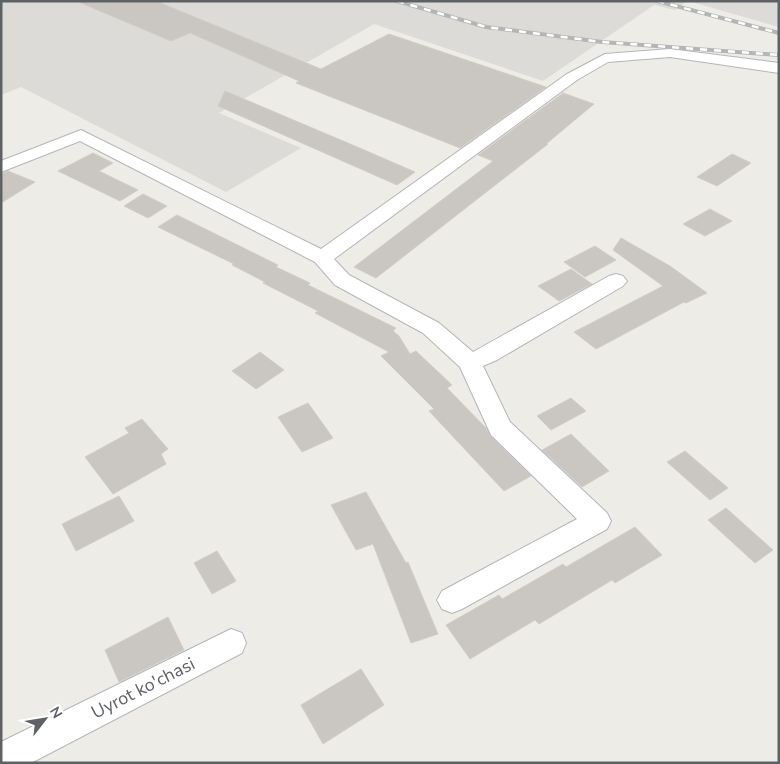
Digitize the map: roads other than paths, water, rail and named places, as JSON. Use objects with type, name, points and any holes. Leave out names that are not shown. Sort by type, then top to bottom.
[{"type":"street","points":[[322,258],[572,77],[605,58],[670,53],[779,68]]},
{"type":"street","points":[[1,167],[81,134],[322,258],[342,280],[431,328],[470,362],[500,428],[597,522],[452,600]]},
{"type":"street","points":[[470,362],[489,354],[616,281]]},
{"type":"street","name":"Uyrot ko'chasi","points":[[1,760],[231,643]]},
{"type":"railway","points":[[397,1],[486,27],[602,42],[779,55]]},
{"type":"railway","points":[[657,1],[779,33]]}]
